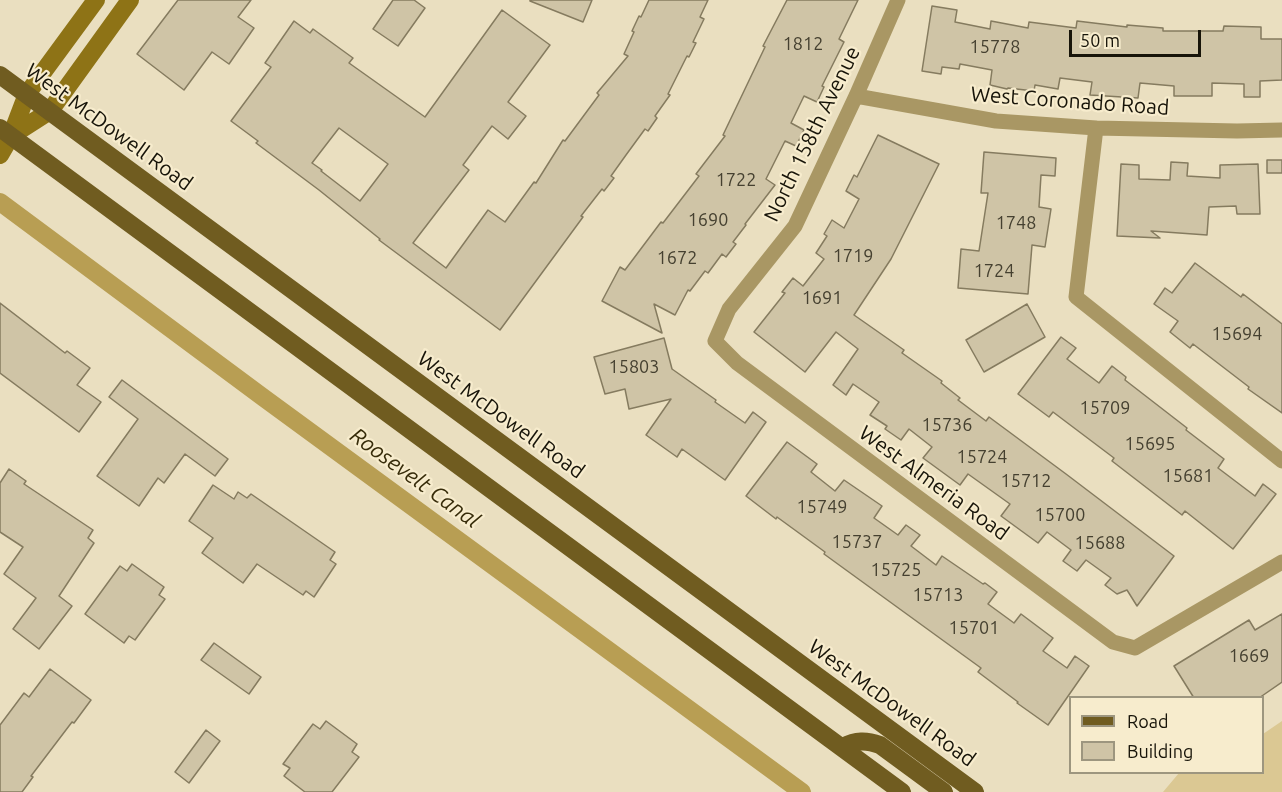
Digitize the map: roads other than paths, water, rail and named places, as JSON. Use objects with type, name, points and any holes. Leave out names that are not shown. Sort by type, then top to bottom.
[{"type":"main road","name":"West McDowell Road","points":[[0,75],[975,792]]},
{"type":"main road","points":[[5,132],[902,792]]},
{"type":"main road","points":[[843,747],[861,740],[872,741],[944,792]]},
{"type":"street","points":[[0,155],[5,132],[27,94],[96,0]]},
{"type":"street","points":[[5,132],[50,111],[130,0]]},
{"type":"street","name":"North 158th Avenue","points":[[715,341],[729,309],[795,226],[898,0]]},
{"type":"street","name":"West Coronado Road","points":[[856,96],[996,121],[1096,128],[1282,130]]},
{"type":"street","points":[[1096,128],[1076,297],[1282,461]]},
{"type":"street","name":"West Almeria Road","points":[[715,341],[737,363],[1113,642],[1135,648],[1282,562]]},
{"type":"waterway","name":"Roosevelt Canal","points":[[0,202],[802,792]]}]
